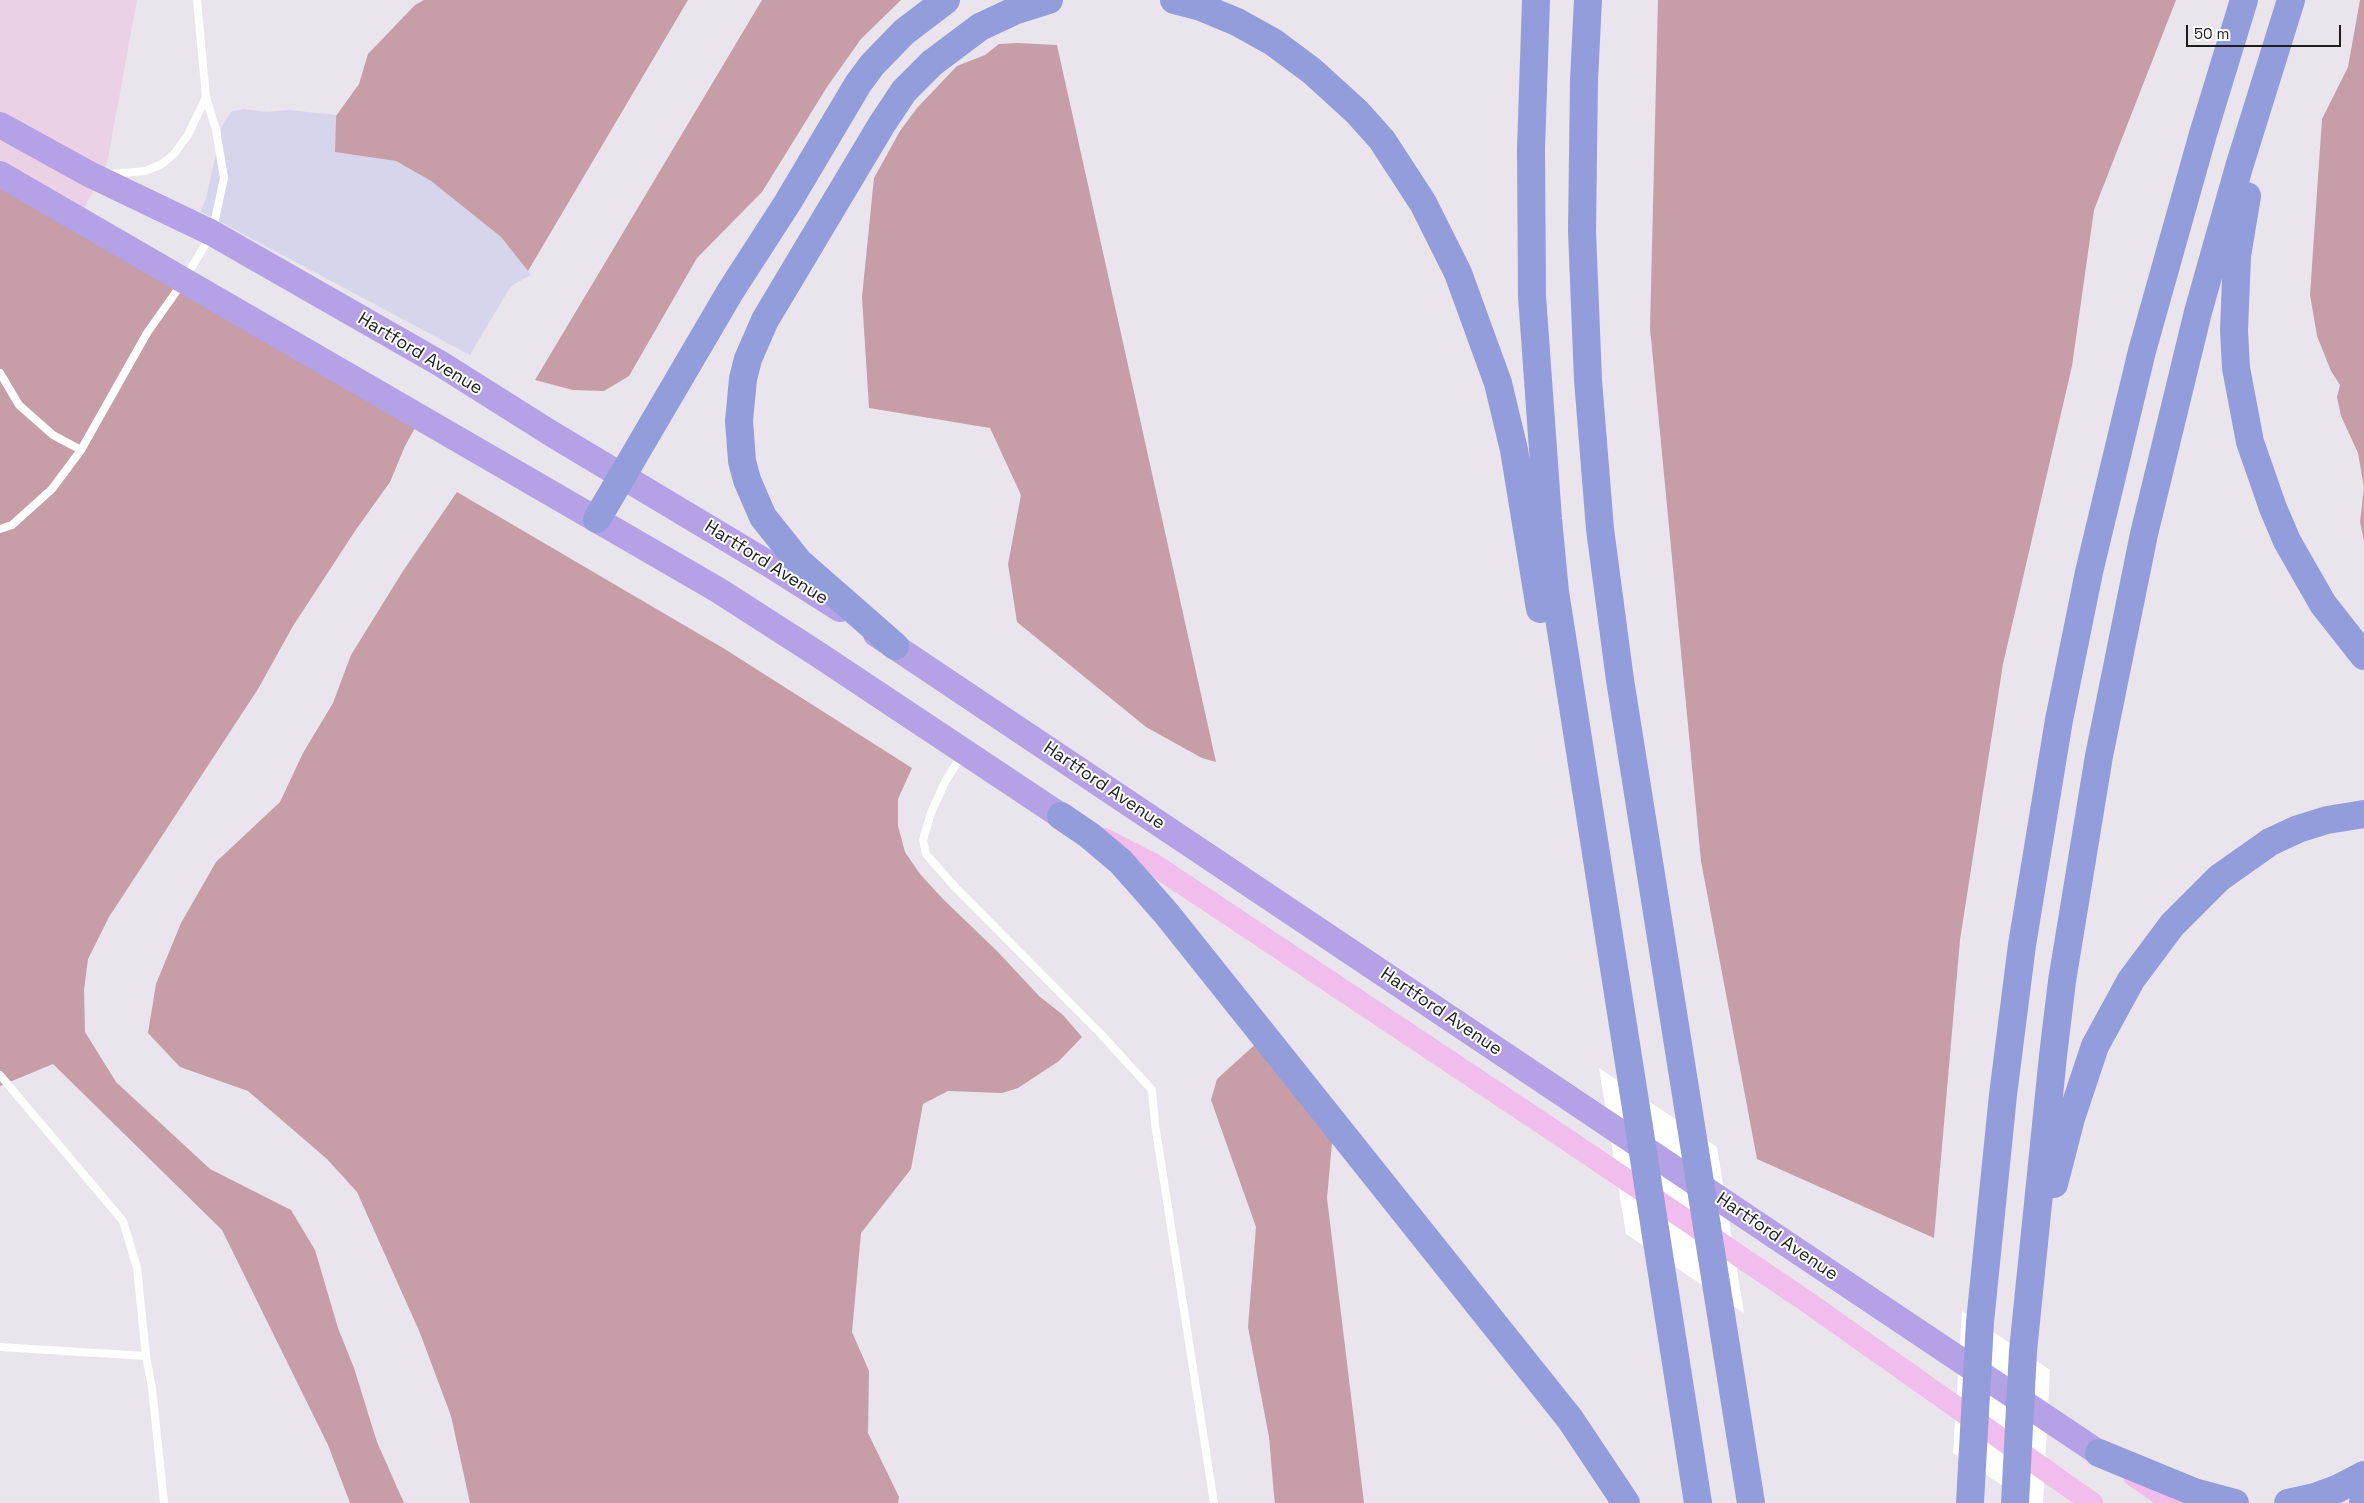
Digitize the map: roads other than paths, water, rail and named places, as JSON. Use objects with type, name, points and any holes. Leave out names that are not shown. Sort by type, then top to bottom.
[{"type":"highway","points":[[597,519],[730,292],[788,202],[858,84],[872,65],[904,32],[946,0]]},
{"type":"highway","points":[[894,646],[799,562],[763,517],[747,480],[742,461],[739,420],[743,379],[748,359],[765,320],[877,132],[904,92],[932,62],[972,32],[997,18],[1049,0]]},
{"type":"highway","points":[[1174,0],[1220,14],[1254,31],[1293,56],[1334,90],[1382,140],[1402,169],[1441,236],[1473,311],[1507,418],[1547,644],[1594,848]]},
{"type":"highway","points":[[1536,0],[1532,85],[1531,224],[1536,371],[1555,592],[1698,1503]]},
{"type":"highway","points":[[1588,0],[1583,90],[1582,231],[1588,380],[1600,530],[1620,680],[1751,1503]]},
{"type":"highway","points":[[1970,1503],[1980,1322],[2012,1011],[2046,795],[2068,674],[2089,572],[2142,351],[2203,134],[2244,0]]},
{"type":"highway","points":[[2015,1499],[2023,1350],[2062,981],[2112,682],[2144,534],[2198,312],[2244,149],[2291,0]]},
{"type":"highway","points":[[2295,0],[2242,221],[2234,293],[2236,368],[2250,442],[2273,508],[2287,541],[2323,604],[2364,656]]},
{"type":"highway","name":"Hartford Avenue","points":[[0,125],[89,174],[212,233],[441,364],[769,564],[2099,1453]]},
{"type":"highway","name":"Hartford Avenue","points":[[0,174],[183,282],[597,519],[758,615],[1061,816]]},
{"type":"highway","points":[[2023,1350],[2052,1195],[2070,1118],[2095,1046],[2131,980],[2172,925],[2195,900],[2244,858],[2270,842],[2298,829],[2327,820],[2364,814]]},
{"type":"highway","points":[[1061,816],[1112,854],[1130,871],[1166,913],[1570,1420],[1626,1503]]},
{"type":"highway","points":[[2099,1453],[2194,1492],[2235,1503]]},
{"type":"highway","points":[[2288,1503],[2315,1497],[2337,1489],[2364,1474]]},
{"type":"main road","name":"Hartford Avenue","points":[[1061,816],[1154,864],[1803,1299],[2092,1503]]},
{"type":"main road","name":"Hartford Avenue","points":[[2099,1453],[2174,1503]]},
{"type":"lane","points":[[0,529],[12,525],[52,489],[81,450],[148,333],[183,282],[212,233],[224,178],[216,130],[206,97],[197,0]]},
{"type":"lane","points":[[89,174],[126,174],[145,171],[162,164],[174,154],[188,135],[206,97]]},
{"type":"lane","points":[[0,373],[19,405],[53,435],[81,450]]},
{"type":"lane","points":[[964,752],[945,782],[931,812],[923,840],[926,854],[955,887],[1100,1033],[1152,1090],[1155,1124],[1214,1503]]},
{"type":"lane","points":[[0,1075],[123,1221],[136,1268],[146,1356],[152,1388],[164,1503]]},
{"type":"lane","points":[[0,1347],[146,1356]]}]
